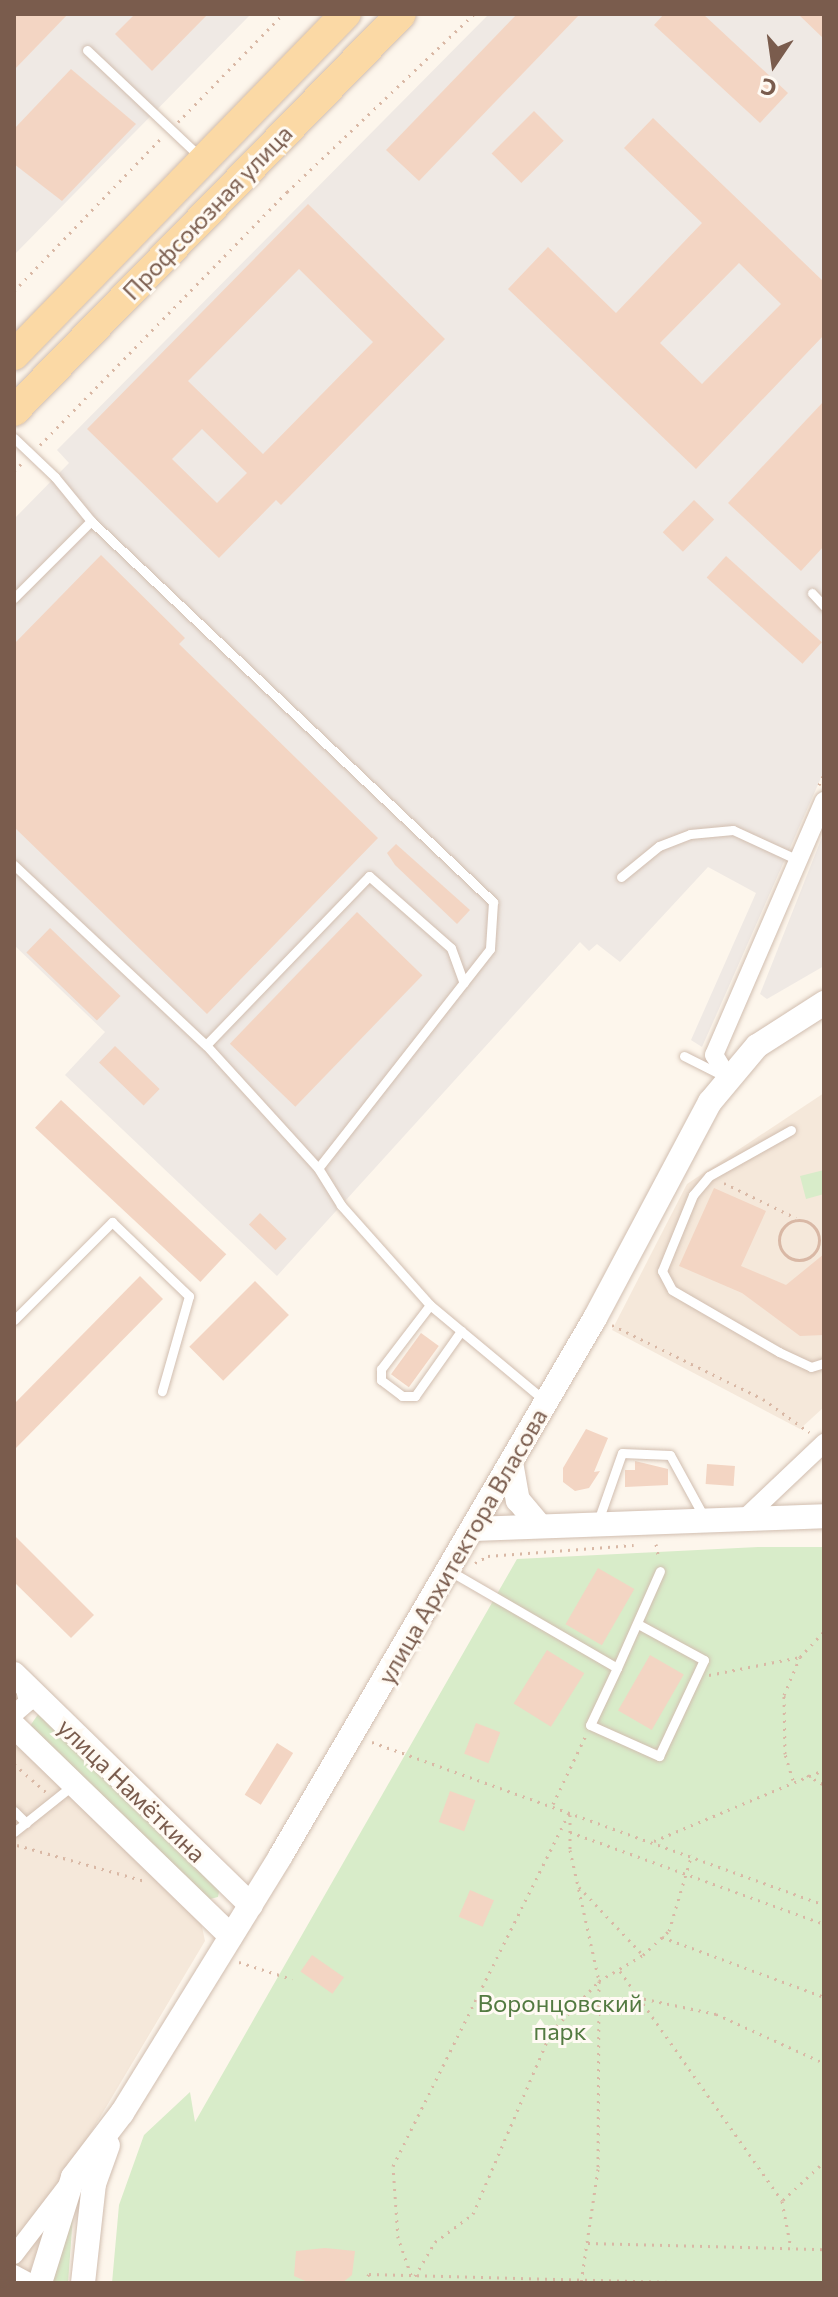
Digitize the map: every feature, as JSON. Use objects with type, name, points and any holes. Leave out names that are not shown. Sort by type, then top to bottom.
[{"type":"main road","name":"Профсоюзная улица","points":[[14,355],[346,14]]},
{"type":"main road","name":"Профсоюзная улица","points":[[14,411],[401,14]]},
{"type":"street","points":[[728,1078],[714,1055],[824,801]]},
{"type":"street","name":"улица Архитектора Власова","points":[[122,2113],[454,1574],[473,1529],[595,1318],[694,1129],[728,1078],[757,1046],[824,1003]]},
{"type":"street","points":[[746,1517],[823,1444]]},
{"type":"street","points":[[511,1462],[518,1500],[540,1526]]},
{"type":"street","points":[[473,1529],[824,1516]]},
{"type":"street","points":[[14,1714],[28,1702],[19,1679]]},
{"type":"street","name":"улица Намёткина","points":[[19,1679],[251,1905]]},
{"type":"street","name":"улица Намёткина","points":[[14,1726],[231,1936]]},
{"type":"street","points":[[14,2255],[122,2113]]},
{"type":"street","points":[[83,2283],[94,2184],[122,2113]]},
{"type":"street","points":[[40,2283],[73,2177]]},
{"type":"street","points":[[14,2274],[30,2283]]},
{"type":"lane","points":[[87,50],[172,128],[204,162]]},
{"type":"lane","points":[[14,438],[91,521],[493,902],[490,949],[318,1168]]},
{"type":"lane","points":[[14,598],[91,521]]},
{"type":"lane","points":[[812,593],[824,606]]},
{"type":"lane","points":[[621,877],[659,846],[704,833],[733,830],[798,860]]},
{"type":"lane","points":[[14,865],[206,1045],[318,1168],[341,1205],[430,1305],[546,1402]]},
{"type":"lane","points":[[206,1045],[369,876],[451,948],[464,983]]},
{"type":"lane","points":[[684,1056],[728,1078]]},
{"type":"lane","points":[[791,1130],[709,1176],[693,1195],[662,1271],[672,1290],[779,1352],[811,1367],[824,1363]]},
{"type":"lane","points":[[14,1320],[112,1222],[189,1296],[162,1391]]},
{"type":"lane","points":[[430,1305],[381,1369],[381,1380],[402,1396],[415,1396],[461,1331]]},
{"type":"lane","points":[[597,1523],[622,1453],[670,1455],[705,1519]]},
{"type":"lane","points":[[638,1624],[704,1660],[659,1756],[590,1725],[660,1571]]},
{"type":"lane","points":[[454,1574],[617,1668]]},
{"type":"lane","points":[[14,1832],[73,1785]]},
{"type":"lane","points":[[14,1811],[26,1823]]},
{"type":"path","points":[[14,291],[283,14]]},
{"type":"path","points":[[14,471],[287,192],[474,14]]},
{"type":"path","points":[[709,1176],[813,1225],[819,1238]]},
{"type":"path","points":[[800,1220],[782,1229],[779,1242],[785,1255],[798,1260],[811,1256],[824,1233]]},
{"type":"path","points":[[595,1318],[763,1399],[823,1444]]},
{"type":"path","points":[[454,1574],[488,1556],[671,1543]]},
{"type":"path","points":[[793,1780],[785,1754],[784,1695],[800,1657],[824,1631]]},
{"type":"path","points":[[696,1677],[800,1657]]},
{"type":"path","points":[[553,1804],[590,1725]]},
{"type":"path","points":[[365,1739],[692,1854],[824,1905]]},
{"type":"path","points":[[654,1841],[793,1780],[824,1770]]},
{"type":"path","points":[[807,1775],[824,1785]]},
{"type":"path","points":[[570,1811],[577,1885],[599,1981],[598,2169],[581,2281]]},
{"type":"path","points":[[411,2283],[398,2238],[393,2166],[570,1811]]},
{"type":"path","points":[[570,1832],[824,1924]]},
{"type":"path","points":[[14,1844],[150,1883]]},
{"type":"path","points":[[411,2276],[435,2242],[473,2214],[551,2032],[599,1981],[643,1955],[662,1937],[692,1854]]},
{"type":"path","points":[[577,1885],[643,1955]]},
{"type":"path","points":[[662,1937],[824,1997]]},
{"type":"path","points":[[235,1961],[292,1979]]},
{"type":"path","points":[[620,1971],[782,2201],[791,2248]]},
{"type":"path","points":[[636,1997],[716,2014],[824,2063]]},
{"type":"path","points":[[782,2201],[824,2162]]},
{"type":"path","points":[[588,2243],[824,2249]]},
{"type":"path","points":[[364,2283],[369,2274],[713,2283]]},
{"type":"shaded area","points":[[14,14],[251,14],[14,255]]},
{"type":"shaded area","points":[[489,14],[824,14],[824,771],[702,1047],[691,1040],[756,893],[708,867],[620,962],[597,944],[589,951],[580,942],[277,1276],[65,1075],[105,1032],[14,945],[14,519],[69,463],[57,450]]},
{"type":"shaded area","points":[[824,832],[824,966],[767,999],[760,994]]},
{"type":"shaded area","points":[[824,1093],[824,1407],[800,1429],[612,1330],[687,1184]]},
{"type":"shaded area","points":[[14,1738],[201,1922],[205,1941],[62,2181],[26,2283],[14,2283]]},
{"type":"green space","points":[[824,1170],[824,1194],[806,1199],[800,1176]]},
{"type":"green space","name":"Воронцовский парк","points":[[758,1547],[824,1547],[824,2283],[112,2283],[119,2205],[144,2135],[190,2092],[195,2122],[517,1559]]},
{"type":"green space","points":[[39,1713],[220,1887],[218,1897],[206,1900],[30,1726]]},
{"type":"green space","points":[[73,2215],[68,2283],[49,2283]]},
{"type":"building","points":[[14,14],[68,14],[14,70]]},
{"type":"building","points":[[135,14],[208,14],[152,71],[115,34]]},
{"type":"building","points":[[517,14],[580,14],[419,181],[386,150]]},
{"type":"building","points":[[664,14],[703,14],[788,93],[760,123],[654,25]]},
{"type":"building","points":[[798,14],[824,14],[824,39]]},
{"type":"building","points":[[71,69],[136,124],[62,201],[14,164],[14,129]]},
{"type":"building","points":[[534,111],[564,141],[521,183],[492,153]]},
{"type":"building","points":[[653,118],[824,282],[824,335],[696,469],[508,289],[548,247],[616,313],[702,223],[624,148]],"holes":[[[739,263],[781,304],[702,384],[660,343]]]},
{"type":"building","points":[[308,204],[445,339],[281,505],[276,500],[219,558],[87,429]],"holes":[[[299,269],[373,342],[263,454],[188,381]],[[202,429],[247,473],[217,503],[172,459]]]},
{"type":"building","points":[[824,401],[824,546],[801,571],[728,503]]},
{"type":"building","points":[[694,500],[714,519],[683,552],[663,532]]},
{"type":"building","points":[[101,555],[185,638],[179,644],[378,838],[207,1014],[14,827],[14,644]]},
{"type":"building","points":[[726,556],[822,642],[802,664],[707,578]]},
{"type":"building","points":[[396,844],[470,910],[457,924],[395,865],[387,853]]},
{"type":"building","points":[[357,912],[422,975],[295,1107],[230,1044]]},
{"type":"building","points":[[50,928],[120,996],[97,1021],[26,952]]},
{"type":"building","points":[[115,1046],[160,1089],[144,1106],[99,1063]]},
{"type":"building","points":[[61,1100],[226,1254],[200,1282],[35,1128]]},
{"type":"building","points":[[714,1188],[766,1211],[741,1266],[786,1285],[824,1254],[824,1335],[800,1336],[742,1293],[679,1266]]},
{"type":"building","points":[[260,1213],[287,1239],[276,1250],[249,1225]]},
{"type":"building","points":[[140,1276],[163,1299],[14,1450],[14,1404]]},
{"type":"building","points":[[255,1281],[289,1315],[223,1381],[189,1347]]},
{"type":"building","points":[[421,1333],[439,1346],[409,1387],[391,1374]]},
{"type":"building","points":[[586,1429],[608,1438],[594,1472],[600,1471],[589,1488],[575,1491],[563,1482],[563,1468]]},
{"type":"building","points":[[635,1461],[668,1469],[668,1485],[625,1487],[625,1470],[635,1470]]},
{"type":"building","points":[[707,1464],[735,1466],[734,1486],[706,1484]]},
{"type":"building","points":[[14,1535],[94,1615],[71,1638],[14,1582]]},
{"type":"building","points":[[598,1568],[634,1589],[602,1645],[566,1624]]},
{"type":"building","points":[[547,1650],[584,1673],[551,1727],[514,1703]]},
{"type":"building","points":[[650,1655],[684,1674],[652,1730],[618,1710]]},
{"type":"building","points":[[476,1723],[500,1732],[488,1763],[464,1754]]},
{"type":"building","points":[[277,1743],[293,1753],[261,1805],[245,1795]]},
{"type":"building","points":[[450,1791],[475,1800],[464,1831],[439,1822]]},
{"type":"building","points":[[470,1890],[494,1900],[483,1927],[459,1917]]},
{"type":"building","points":[[312,1955],[344,1977],[332,1994],[301,1971]]},
{"type":"building","points":[[325,2248],[355,2251],[352,2275],[342,2283],[310,2283],[294,2276],[296,2251]]}]
